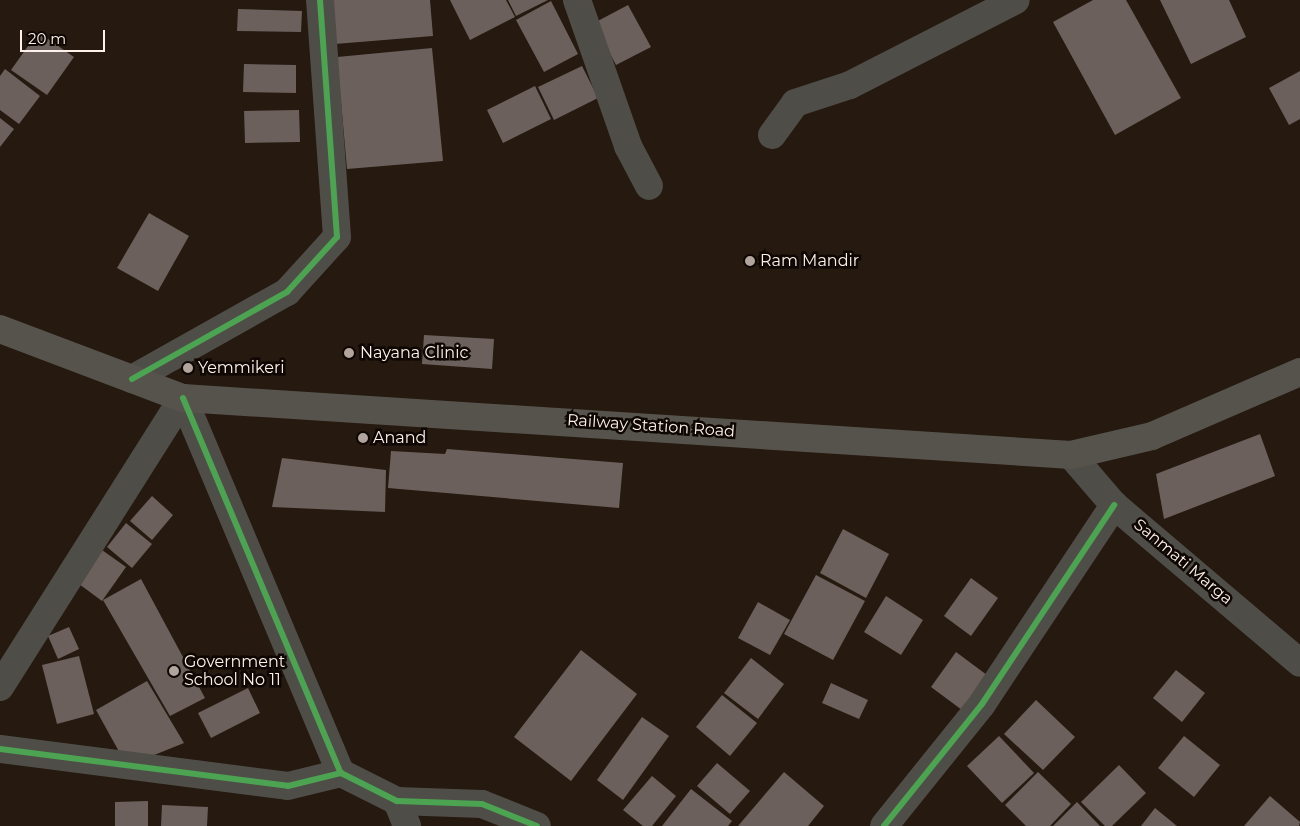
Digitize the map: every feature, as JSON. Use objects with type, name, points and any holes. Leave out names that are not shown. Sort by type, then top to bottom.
[{"type":"main road","name":"Railway Station Road","points":[[0,329],[184,398],[1071,456],[1152,436],[1300,372]]},
{"type":"street","points":[[132,379],[287,292],[337,238],[320,0]]},
{"type":"street","points":[[577,0],[628,146],[649,186]]},
{"type":"street","points":[[772,135],[795,103],[850,85],[1016,0]]},
{"type":"street","points":[[0,687],[184,398]]},
{"type":"street","points":[[184,398],[341,772],[397,801],[482,804],[537,826]]},
{"type":"street","name":"Sanmati Marga","points":[[1071,456],[1114,506],[1300,663]]},
{"type":"street","points":[[884,826],[982,704],[1114,506]]},
{"type":"street","points":[[0,749],[288,786],[341,772]]},
{"type":"street","points":[[397,801],[407,826]]},
{"type":"building","points":[[331,0],[430,0],[433,36],[335,44]]},
{"type":"building","points":[[450,0],[506,0],[515,17],[470,40]]},
{"type":"building","points":[[508,0],[548,0],[516,16]]},
{"type":"building","points":[[1093,0],[1126,0],[1181,98],[1115,135],[1053,22]]},
{"type":"building","points":[[1160,0],[1229,0],[1246,37],[1191,64]]},
{"type":"building","points":[[551,1],[578,54],[544,72],[516,20]]},
{"type":"building","points":[[628,5],[651,47],[616,65],[594,23]]},
{"type":"building","points":[[238,9],[302,11],[301,32],[237,31]]},
{"type":"building","points":[[38,32],[74,57],[47,95],[11,70]]},
{"type":"building","points":[[432,48],[443,161],[347,169],[337,57]]},
{"type":"building","points":[[244,64],[296,65],[296,93],[243,92]]},
{"type":"building","points":[[582,66],[598,98],[554,120],[538,87]]},
{"type":"building","points":[[5,69],[40,96],[19,124],[0,110],[0,76]]},
{"type":"building","points":[[1300,71],[1300,119],[1289,125],[1269,88]]},
{"type":"building","points":[[535,86],[551,119],[503,143],[487,110]]},
{"type":"building","points":[[299,110],[300,142],[245,143],[244,111]]},
{"type":"building","points":[[0,118],[14,129],[0,147]]},
{"type":"building","points":[[149,213],[189,236],[158,291],[117,268]]},
{"type":"building","points":[[424,335],[494,339],[492,369],[422,364]]},
{"type":"building","points":[[1260,434],[1275,476],[1164,519],[1156,474]]},
{"type":"building","points":[[447,449],[623,463],[619,508],[388,488],[391,451],[445,454]]},
{"type":"building","points":[[282,458],[386,470],[385,512],[272,507]]},
{"type":"building","points":[[152,496],[173,515],[152,540],[130,521]]},
{"type":"building","points":[[126,523],[152,544],[132,568],[107,547]]},
{"type":"building","points":[[843,529],[889,554],[866,598],[820,573]]},
{"type":"building","points":[[102,550],[126,567],[102,601],[79,584]]},
{"type":"building","points":[[816,575],[865,601],[833,660],[784,634]]},
{"type":"building","points":[[971,578],[998,598],[971,636],[944,616]]},
{"type":"building","points":[[141,579],[205,698],[170,716],[103,600]]},
{"type":"building","points":[[886,596],[923,620],[901,655],[864,632]]},
{"type":"building","points":[[758,602],[790,620],[770,655],[738,638]]},
{"type":"building","points":[[69,627],[79,649],[58,659],[48,636]]},
{"type":"building","points":[[581,650],[637,694],[571,781],[514,737]]},
{"type":"building","points":[[956,652],[991,678],[966,713],[931,687]]},
{"type":"building","points":[[79,656],[94,714],[57,724],[42,665]]},
{"type":"building","points":[[751,658],[784,684],[758,719],[724,693]]},
{"type":"building","points":[[1176,670],[1205,693],[1182,722],[1153,698]]},
{"type":"building","points":[[147,681],[184,743],[127,766],[96,710]]},
{"type":"building","points":[[831,683],[868,700],[859,719],[822,703]]},
{"type":"building","points":[[248,688],[260,713],[211,738],[198,713]]},
{"type":"building","points":[[722,695],[757,723],[730,756],[696,727]]},
{"type":"building","points":[[1036,700],[1075,737],[1043,770],[1004,734]]},
{"type":"building","points":[[642,717],[669,736],[623,800],[597,780]]},
{"type":"building","points":[[999,736],[1034,773],[1002,803],[967,766]]},
{"type":"building","points":[[1184,736],[1220,765],[1194,797],[1158,768]]},
{"type":"building","points":[[717,763],[750,791],[730,814],[697,786]]},
{"type":"building","points":[[1119,765],[1146,793],[1112,826],[1105,826],[1081,802]]},
{"type":"building","points":[[784,772],[824,806],[808,826],[738,826]]},
{"type":"building","points":[[1038,772],[1071,804],[1050,826],[1026,826],[1005,805]]},
{"type":"building","points":[[652,776],[676,796],[652,826],[643,826],[623,810]]},
{"type":"building","points":[[691,789],[732,821],[728,826],[662,826]]},
{"type":"building","points":[[1270,796],[1300,822],[1299,826],[1244,826]]},
{"type":"building","points":[[148,801],[148,826],[115,826],[115,802]]},
{"type":"building","points":[[1077,802],[1100,826],[1053,826]]},
{"type":"building","points":[[162,805],[208,807],[207,826],[161,826]]},
{"type":"building","points":[[1155,808],[1177,826],[1141,826]]},
{"type":"cycle path","points":[[132,379],[287,292],[337,237],[320,0]]},
{"type":"cycle path","points":[[183,398],[341,773],[397,801],[482,804],[537,826]]},
{"type":"cycle path","points":[[884,826],[982,704],[1114,505]]},
{"type":"cycle path","points":[[0,749],[288,786],[341,773]]},
{"type":"place","name":"Ram Mandir","points":[[750,261]]},
{"type":"place","name":"Nayana Clinic","points":[[349,353]]},
{"type":"place","name":"Yemmikeri","points":[[188,368]]},
{"type":"place","name":"Anand","points":[[363,438]]},
{"type":"place","name":"Government School No 11","points":[[174,671]]}]
